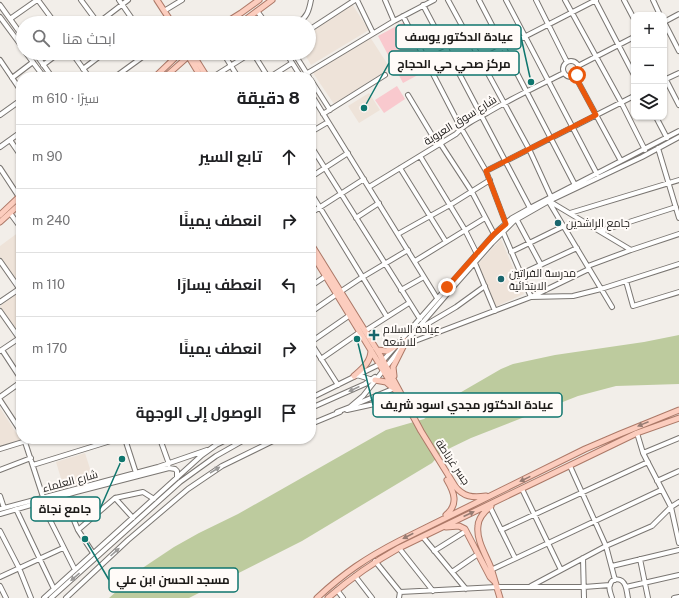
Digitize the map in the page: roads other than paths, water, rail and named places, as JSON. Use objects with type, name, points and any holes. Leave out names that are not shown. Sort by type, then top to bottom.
[{"type":"main road","points":[[153,0],[163,16]]},
{"type":"main road","points":[[157,0],[167,16]]},
{"type":"main road","points":[[237,16],[259,0]]},
{"type":"main road","points":[[250,16],[272,0]]},
{"type":"main road","points":[[160,72],[173,60]]},
{"type":"main road","points":[[171,72],[183,60]]},
{"type":"main road","points":[[192,60],[198,72]]},
{"type":"main road","points":[[194,60],[203,72]]},
{"type":"main road","points":[[0,214],[16,200]]},
{"type":"main road","points":[[0,222],[16,208]]},
{"type":"main road","points":[[316,253],[371,349],[395,381]]},
{"type":"main road","points":[[316,262],[339,293],[350,316],[377,350],[394,388],[412,417]]},
{"type":"main road","points":[[406,342],[393,367],[393,374],[412,417]]},
{"type":"main road","points":[[377,350],[387,351],[397,345]]},
{"type":"main road","points":[[355,376],[368,361],[371,354],[371,349]]},
{"type":"main road","points":[[374,381],[386,382],[394,388]]},
{"type":"main road","points":[[317,598],[346,573],[372,555],[592,446],[679,410]]},
{"type":"main road","name":"جسر غرناطة","points":[[412,417],[440,465],[455,497],[454,506],[440,520]]},
{"type":"main road","points":[[328,598],[354,576],[375,561],[399,548],[489,506],[496,501],[637,433],[679,418]]},
{"type":"main road","points":[[605,440],[609,447]]},
{"type":"main road","points":[[592,446],[596,454]]},
{"type":"main road","name":"جسر غرناطة","points":[[440,465],[460,492],[472,497],[491,496]]},
{"type":"main road","points":[[489,506],[479,520],[477,529],[500,598]]},
{"type":"main road","points":[[440,528],[459,526],[466,531],[490,577],[496,585]]},
{"type":"street","points":[[10,19],[38,0],[50,16]]},
{"type":"street","points":[[81,0],[93,16]]},
{"type":"street","points":[[119,0],[130,16]]},
{"type":"street","points":[[107,16],[128,0]]},
{"type":"street","points":[[164,11],[182,0]]},
{"type":"street","points":[[306,16],[309,11],[311,0]]},
{"type":"street","points":[[316,26],[356,0],[373,33]]},
{"type":"street","points":[[385,0],[394,21]]},
{"type":"street","points":[[313,72],[373,33],[434,0]]},
{"type":"street","points":[[448,0],[529,149],[550,199],[564,226],[612,307]]},
{"type":"street","points":[[479,0],[575,185]]},
{"type":"street","points":[[506,0],[597,174]]},
{"type":"street","points":[[536,0],[567,62]]},
{"type":"street","points":[[566,0],[645,150]]},
{"type":"street","points":[[458,71],[595,0],[631,69]]},
{"type":"street","points":[[624,0],[631,13]]},
{"type":"street","points":[[652,0],[658,12]]},
{"type":"street","points":[[0,5],[16,27]]},
{"type":"street","points":[[423,5],[530,208]]},
{"type":"street","points":[[257,11],[261,16]]},
{"type":"street","points":[[667,20],[679,14]]},
{"type":"street","points":[[403,16],[461,128],[486,171],[506,224]]},
{"type":"street","points":[[0,18],[16,39]]},
{"type":"street","points":[[667,28],[679,51]]},
{"type":"street","points":[[578,66],[631,38]]},
{"type":"street","points":[[426,60],[447,50]]},
{"type":"street","points":[[0,60],[16,84]]},
{"type":"street","points":[[40,60],[48,72]]},
{"type":"street","points":[[43,65],[50,60]]},
{"type":"street","points":[[77,60],[86,72]]},
{"type":"street","points":[[83,68],[94,60]]},
{"type":"street","points":[[122,72],[138,60]]},
{"type":"street","points":[[227,60],[235,72]]},
{"type":"street","points":[[221,72],[241,60]]},
{"type":"street","points":[[257,60],[265,72]]},
{"type":"street","points":[[290,60],[298,72]]},
{"type":"street","points":[[298,60],[306,72]]},
{"type":"street","points":[[20,72],[33,62],[40,72]]},
{"type":"street","points":[[567,62],[574,62],[578,66],[578,73],[575,76]]},
{"type":"street","points":[[567,62],[563,68],[564,73],[570,77],[575,76]]},
{"type":"street","points":[[277,72],[292,63]]},
{"type":"street","name":"شارع سوق العروبة","points":[[369,187],[456,134],[461,128],[504,103],[564,73]]},
{"type":"street","points":[[667,78],[679,73]]},
{"type":"street","points":[[12,78],[16,75]]},
{"type":"street","points":[[323,114],[385,75]]},
{"type":"street","points":[[575,76],[621,161]]},
{"type":"street","points":[[667,83],[679,106]]},
{"type":"street","points":[[316,88],[330,110]]},
{"type":"street","points":[[408,95],[472,192],[494,234]]},
{"type":"street","points":[[486,171],[631,97]]},
{"type":"street","points":[[316,102],[437,298]]},
{"type":"street","points":[[0,115],[16,104]]},
{"type":"street","points":[[658,120],[667,138]]},
{"type":"street","points":[[316,129],[328,122]]},
{"type":"street","points":[[316,396],[355,376],[383,365],[406,342],[502,232],[517,220],[575,185],[621,161],[634,158],[645,150],[679,132]]},
{"type":"street","points":[[1,145],[16,136]]},
{"type":"street","points":[[316,422],[350,406],[359,399],[374,381],[397,345],[494,234],[506,224],[530,208],[679,137]]},
{"type":"street","points":[[10,140],[16,149]]},
{"type":"street","points":[[658,148],[679,218]]},
{"type":"street","points":[[316,174],[348,153]]},
{"type":"street","points":[[316,154],[420,319]]},
{"type":"street","points":[[420,156],[465,230],[477,254]]},
{"type":"street","points":[[0,168],[16,190]]},
{"type":"street","points":[[400,168],[446,242]]},
{"type":"street","points":[[316,209],[364,179]]},
{"type":"street","points":[[398,234],[450,205],[490,180]]},
{"type":"street","points":[[570,213],[679,180]]},
{"type":"street","points":[[550,199],[600,232],[632,250]]},
{"type":"street","points":[[316,202],[361,278],[387,317]]},
{"type":"street","points":[[356,218],[379,204]]},
{"type":"street","points":[[600,232],[676,207]]},
{"type":"street","points":[[10,213],[16,221]]},
{"type":"street","points":[[414,261],[486,218]]},
{"type":"street","points":[[517,220],[541,265]]},
{"type":"street","points":[[511,252],[564,226]]},
{"type":"street","points":[[502,232],[531,297]]},
{"type":"street","points":[[406,342],[415,341],[531,297],[588,267],[679,234]]},
{"type":"street","points":[[521,274],[577,248]]},
{"type":"street","points":[[316,309],[361,278],[408,250]]},
{"type":"street","points":[[0,261],[16,283]]},
{"type":"street","points":[[475,263],[495,311]]},
{"type":"street","points":[[531,297],[573,296],[601,289],[679,264]]},
{"type":"street","points":[[316,283],[326,276]]},
{"type":"street","points":[[401,290],[424,277]]},
{"type":"street","points":[[626,281],[633,306],[679,292]]},
{"type":"street","points":[[414,332],[456,307],[485,286]]},
{"type":"street","points":[[0,302],[16,293]]},
{"type":"street","points":[[321,359],[409,303]]},
{"type":"street","points":[[0,311],[16,332]]},
{"type":"street","points":[[316,339],[350,316]]},
{"type":"street","points":[[16,340],[1,350],[16,372]]},
{"type":"street","points":[[316,350],[338,385]]},
{"type":"street","points":[[355,376],[374,381]]},
{"type":"street","points":[[316,405],[374,381]]},
{"type":"street","points":[[0,397],[16,386]]},
{"type":"street","points":[[337,412],[394,388]]},
{"type":"street","points":[[0,400],[16,419]]},
{"type":"street","points":[[337,412],[379,402],[401,400]]},
{"type":"street","points":[[637,433],[643,453],[671,507],[678,530],[679,543]]},
{"type":"street","points":[[643,453],[679,438]]},
{"type":"street","points":[[0,449],[16,444]]},
{"type":"street","points":[[26,444],[43,497]]},
{"type":"street","points":[[33,465],[101,444]]},
{"type":"street","points":[[127,444],[136,473]]},
{"type":"street","points":[[162,444],[169,464]]},
{"type":"street","points":[[51,598],[123,534],[177,478],[212,448],[219,444]]},
{"type":"street","points":[[44,598],[154,499],[216,456],[237,444]]},
{"type":"street","points":[[66,598],[128,540],[204,477],[236,458],[266,444]]},
{"type":"street","name":"شارع العلماء","points":[[2,509],[169,464],[212,448]]},
{"type":"street","points":[[0,470],[31,458]]},
{"type":"street","points":[[501,530],[648,462]]},
{"type":"street","points":[[570,466],[606,546],[615,580]]},
{"type":"street","name":"شارع العلماء","points":[[0,514],[169,468],[177,471],[177,478]]},
{"type":"street","points":[[657,481],[679,472]]},
{"type":"street","points":[[522,489],[547,544],[561,570]]},
{"type":"street","points":[[491,570],[661,490]]},
{"type":"street","points":[[78,530],[115,498],[143,492],[154,499]]},
{"type":"street","points":[[0,496],[2,509]]},
{"type":"street","points":[[64,496],[78,530],[93,553]]},
{"type":"street","points":[[115,498],[133,518]]},
{"type":"street","points":[[41,502],[75,570]]},
{"type":"street","points":[[529,587],[606,546],[652,526],[671,507],[679,502]]},
{"type":"street","points":[[489,506],[515,558]]},
{"type":"street","points":[[16,509],[54,589]]},
{"type":"street","points":[[434,551],[466,531]]},
{"type":"street","points":[[0,532],[31,598]]},
{"type":"street","points":[[123,534],[128,540]]},
{"type":"street","points":[[423,537],[466,589]]},
{"type":"street","points":[[0,577],[63,548]]},
{"type":"street","points":[[399,548],[433,591]]},
{"type":"street","points":[[612,566],[679,550]]},
{"type":"street","points":[[452,572],[478,554]]},
{"type":"street","points":[[583,558],[584,598]]},
{"type":"street","points":[[640,559],[648,598]]},
{"type":"street","points":[[375,561],[400,592],[399,598]]},
{"type":"street","points":[[626,587],[679,575]]},
{"type":"street","points":[[354,576],[372,598]]},
{"type":"street","points":[[400,592],[466,589],[496,585],[529,587],[584,587],[610,585],[611,582],[615,580],[621,580],[626,587],[628,598]]},
{"type":"street","points":[[610,585],[612,598]]},
{"type":"street","points":[[0,586],[6,598]]},
{"type":"street","points":[[337,590],[343,598]]},
{"type":"street","points":[[674,598],[679,597]]},
{"type":"place","name":"عيادة الدكتور يوسف","points":[[531,82]]},
{"type":"place","name":"مركز صحي حي الحجاج","points":[[364,108]]},
{"type":"place","name":"جامع الراشدين","points":[[558,223]]},
{"type":"place","name":"مدرسة الفراتين الابتدائية","points":[[501,279]]},
{"type":"place","name":"عيادة السلام للاشعة","points":[[374,335]]},
{"type":"place","name":"عيادة الدكتور مجدي اسود شريف","points":[[357,339]]},
{"type":"place","name":"جامع نجاة","points":[[122,459]]},
{"type":"place","name":"مسجد الحسن ابن علي","points":[[85,539]]}]
